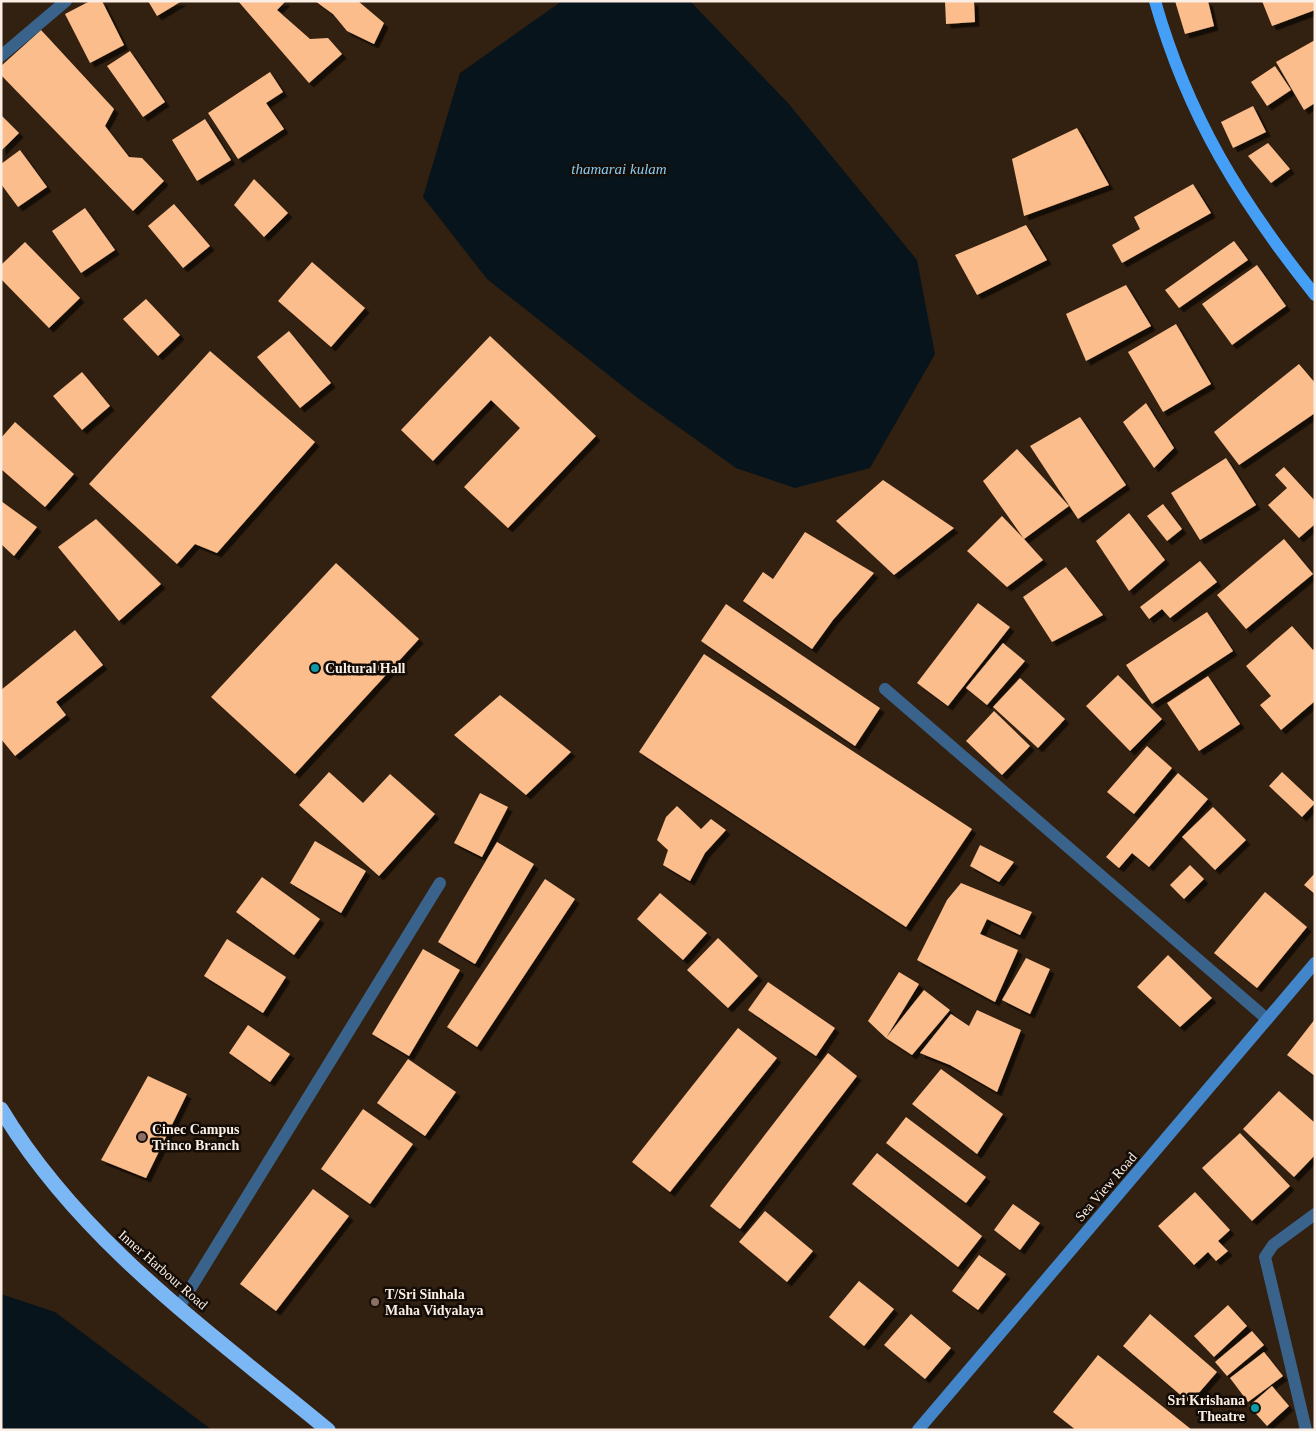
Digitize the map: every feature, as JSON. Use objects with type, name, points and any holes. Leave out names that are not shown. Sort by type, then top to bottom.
[{"type":"highway","name":"Inner Harbour Road","points":[[1,1110],[53,1183],[99,1235],[179,1307],[328,1430]]},
{"type":"main road","points":[[1155,1],[1169,51],[1198,120],[1223,166],[1253,212],[1315,295]]},
{"type":"main road","name":"Sea View Road","points":[[918,1430],[1315,964]]},
{"type":"street","points":[[1,56],[66,1]]},
{"type":"street","points":[[885,689],[1267,1019]]},
{"type":"street","points":[[179,1307],[440,883]]},
{"type":"street","points":[[1306,1430],[1265,1257],[1273,1245],[1315,1214]]},
{"type":"water","name":"thamarai kulam","points":[[562,1],[690,1],[788,103],[917,260],[935,354],[870,468],[795,488],[736,468],[639,399],[487,279],[423,197],[460,73]]},
{"type":"water","points":[[1,1294],[55,1312],[212,1430],[1,1430]]},
{"type":"building","points":[[90,1],[102,1],[124,45],[90,63],[65,14]]},
{"type":"building","points":[[148,1],[182,1],[157,16]]},
{"type":"building","points":[[238,1],[286,1],[277,10],[310,39],[328,38],[342,54],[309,83]]},
{"type":"building","points":[[315,1],[358,1],[384,23],[374,44],[347,31],[333,14]]},
{"type":"building","points":[[945,1],[974,1],[975,22],[946,24]]},
{"type":"building","points":[[1175,1],[1208,1],[1214,26],[1185,34]]},
{"type":"building","points":[[1262,1],[1315,1],[1315,10],[1272,26]]},
{"type":"building","points":[[41,30],[114,109],[105,126],[129,157],[142,158],[164,181],[133,211],[1,75],[1,66]]},
{"type":"building","points":[[1315,40],[1315,103],[1304,110],[1276,62]]},
{"type":"building","points":[[130,51],[165,102],[143,117],[107,66]]},
{"type":"building","points":[[1275,66],[1291,90],[1267,106],[1251,82]]},
{"type":"building","points":[[270,72],[283,92],[266,103],[284,129],[238,159],[208,113]]},
{"type":"building","points":[[1253,106],[1266,132],[1233,148],[1221,122]]},
{"type":"building","points":[[1,115],[19,133],[1,151]]},
{"type":"building","points":[[205,119],[231,160],[197,181],[172,140]]},
{"type":"building","points":[[1077,128],[1109,185],[1024,216],[1012,159]]},
{"type":"building","points":[[1268,143],[1290,169],[1271,183],[1248,156]]},
{"type":"building","points":[[20,150],[47,187],[18,207],[1,184],[1,164]]},
{"type":"building","points":[[254,179],[288,213],[264,237],[234,205]]},
{"type":"building","points":[[1193,184],[1211,213],[1122,263],[1112,245],[1140,229],[1134,217]]},
{"type":"building","points":[[174,204],[210,246],[183,268],[148,226]]},
{"type":"building","points":[[85,208],[115,250],[81,273],[52,231]]},
{"type":"building","points":[[1026,225],[1047,260],[977,295],[955,255]]},
{"type":"building","points":[[1234,241],[1248,260],[1179,308],[1165,290]]},
{"type":"building","points":[[25,242],[80,298],[49,328],[1,279],[1,265]]},
{"type":"building","points":[[312,262],[365,308],[331,347],[278,301]]},
{"type":"building","points":[[1257,265],[1286,306],[1232,345],[1202,304]]},
{"type":"building","points":[[1126,285],[1151,326],[1086,361],[1066,314]]},
{"type":"building","points":[[146,299],[180,335],[158,356],[123,319]]},
{"type":"building","points":[[1176,324],[1211,384],[1163,412],[1128,352]]},
{"type":"building","points":[[289,331],[331,383],[300,408],[257,357]]},
{"type":"building","points":[[490,336],[596,436],[508,528],[464,487],[520,428],[491,400],[433,461],[401,430]]},
{"type":"building","points":[[210,351],[315,442],[217,553],[195,544],[177,564],[89,484]]},
{"type":"building","points":[[1299,364],[1315,383],[1315,413],[1239,465],[1214,432]]},
{"type":"building","points":[[82,372],[110,406],[82,430],[53,396]]},
{"type":"building","points":[[1146,403],[1174,448],[1154,468],[1123,422]]},
{"type":"building","points":[[1080,417],[1126,485],[1078,519],[1030,446]]},
{"type":"building","points":[[15,422],[74,474],[45,507],[1,469],[1,438]]},
{"type":"building","points":[[1017,449],[1069,506],[1024,539],[983,481]]},
{"type":"building","points":[[1226,458],[1256,505],[1200,540],[1171,493]]},
{"type":"building","points":[[1284,467],[1315,501],[1315,524],[1299,538],[1268,505],[1287,488],[1275,475]]},
{"type":"building","points":[[883,480],[954,528],[894,575],[836,521]]},
{"type":"building","points":[[1,501],[37,527],[14,556],[1,544]]},
{"type":"building","points":[[1163,504],[1182,529],[1167,541],[1147,516]]},
{"type":"building","points":[[1129,513],[1165,560],[1129,591],[1096,541]]},
{"type":"building","points":[[1002,516],[1043,560],[1007,587],[967,551]]},
{"type":"building","points":[[96,519],[161,584],[119,621],[58,547]]},
{"type":"building","points":[[805,532],[874,573],[833,620],[812,649],[743,601],[763,572],[773,579]]},
{"type":"building","points":[[1284,539],[1313,574],[1246,629],[1217,595]]},
{"type":"building","points":[[1200,561],[1217,582],[1170,618],[1162,609],[1149,619],[1140,607]]},
{"type":"building","name":"Cultural Hall","points":[[336,563],[419,639],[295,774],[211,697]]},
{"type":"building","points":[[1066,567],[1103,615],[1052,642],[1023,597]]},
{"type":"building","points":[[978,603],[1010,627],[948,706],[917,683]]},
{"type":"building","points":[[726,604],[880,708],[855,746],[701,641]]},
{"type":"building","points":[[1207,612],[1233,651],[1152,704],[1126,665]]},
{"type":"building","points":[[1292,626],[1313,650],[1315,648],[1315,701],[1281,730],[1260,705],[1271,696],[1246,666]]},
{"type":"building","points":[[75,630],[103,665],[56,702],[66,715],[15,756],[1,739],[1,690]]},
{"type":"building","points":[[1003,643],[1025,661],[987,705],[966,688]]},
{"type":"building","points":[[704,654],[972,829],[906,927],[639,752]]},
{"type":"building","points":[[1118,675],[1162,719],[1130,751],[1086,706]]},
{"type":"building","points":[[1208,676],[1240,724],[1199,751],[1167,703]]},
{"type":"building","points":[[1020,678],[1065,719],[1038,748],[993,707]]},
{"type":"building","points":[[500,695],[571,752],[526,795],[454,735]]},
{"type":"building","points":[[994,711],[1030,746],[1002,775],[966,741]]},
{"type":"building","points":[[1147,746],[1172,768],[1134,814],[1107,792]]},
{"type":"building","points":[[329,772],[363,803],[390,774],[435,814],[379,876],[299,805]]},
{"type":"building","points":[[1282,772],[1315,803],[1302,817],[1269,786]]},
{"type":"building","points":[[1178,773],[1208,799],[1149,867],[1132,853],[1119,868],[1106,857]]},
{"type":"building","points":[[480,793],[508,807],[482,857],[454,843]]},
{"type":"building","points":[[677,806],[701,829],[711,819],[726,830],[705,853],[690,881],[663,865],[668,850],[657,840],[666,817]]},
{"type":"building","points":[[1213,807],[1246,840],[1215,870],[1182,837]]},
{"type":"building","points":[[315,841],[366,871],[341,913],[290,883]]},
{"type":"building","points":[[497,842],[534,864],[475,964],[438,942]]},
{"type":"building","points":[[980,845],[1014,862],[999,882],[970,866]]},
{"type":"building","points":[[1190,865],[1204,879],[1184,899],[1170,885]]},
{"type":"building","points":[[1315,873],[1315,894],[1304,885]]},
{"type":"building","points":[[262,877],[320,919],[294,955],[236,912]]},
{"type":"building","points":[[545,879],[575,899],[477,1047],[447,1027]]},
{"type":"building","points":[[961,883],[1032,912],[1020,935],[987,919],[980,934],[1018,950],[995,1002],[917,960],[947,900]]},
{"type":"building","points":[[1265,892],[1307,927],[1257,988],[1214,953]]},
{"type":"building","points":[[660,893],[707,933],[683,960],[637,919]]},
{"type":"building","points":[[718,938],[758,976],[728,1008],[687,970]]},
{"type":"building","points":[[227,939],[286,977],[263,1013],[204,976]]},
{"type":"building","points":[[423,949],[460,970],[409,1056],[372,1034]]},
{"type":"building","points":[[1168,955],[1212,998],[1180,1027],[1137,987]]},
{"type":"building","points":[[1026,958],[1050,969],[1030,1014],[1002,1000]]},
{"type":"building","points":[[899,972],[919,984],[886,1038],[868,1021]]},
{"type":"building","points":[[768,982],[835,1028],[816,1056],[748,1010]]},
{"type":"building","points":[[924,990],[950,1010],[912,1055],[886,1038]]},
{"type":"building","points":[[977,1010],[1021,1030],[997,1092],[950,1065],[920,1053],[951,1014],[969,1026]]},
{"type":"building","points":[[1315,1019],[1315,1076],[1287,1055]]},
{"type":"building","points":[[248,1025],[290,1054],[270,1082],[229,1053]]},
{"type":"building","points":[[738,1028],[777,1058],[670,1192],[632,1162]]},
{"type":"building","points":[[828,1053],[857,1076],[740,1229],[710,1206]]},
{"type":"building","points":[[408,1059],[456,1092],[425,1136],[377,1103]]},
{"type":"building","points":[[941,1069],[1003,1114],[977,1154],[912,1104]]},
{"type":"building","points":[[148,1076],[187,1094],[146,1178],[101,1160]]},
{"type":"building","points":[[1279,1091],[1315,1123],[1315,1155],[1294,1177],[1243,1129]]},
{"type":"building","points":[[363,1109],[413,1144],[370,1204],[321,1169]]},
{"type":"building","points":[[906,1117],[986,1177],[966,1203],[886,1143]]},
{"type":"building","points":[[1240,1133],[1290,1186],[1252,1221],[1202,1168]]},
{"type":"building","points":[[877,1153],[982,1236],[958,1267],[852,1184]]},
{"type":"building","points":[[313,1189],[349,1216],[276,1311],[240,1284]]},
{"type":"building","points":[[1195,1192],[1230,1230],[1218,1241],[1228,1251],[1216,1261],[1208,1252],[1194,1265],[1158,1226]]},
{"type":"building","points":[[1013,1204],[1040,1223],[1020,1250],[994,1230]]},
{"type":"building","points":[[765,1211],[813,1251],[787,1282],[739,1242]]},
{"type":"building","points":[[979,1255],[1006,1274],[978,1310],[952,1291]]},
{"type":"building","points":[[859,1281],[894,1309],[864,1346],[829,1317]]},
{"type":"building","points":[[1228,1305],[1247,1326],[1214,1357],[1194,1336]]},
{"type":"building","points":[[911,1314],[951,1348],[925,1379],[884,1345]]},
{"type":"building","points":[[1150,1314],[1217,1372],[1190,1403],[1123,1346]]},
{"type":"building","points":[[1252,1331],[1264,1345],[1227,1376],[1215,1362]]},
{"type":"building","points":[[1264,1352],[1283,1376],[1248,1402],[1230,1378]]},
{"type":"building","points":[[1098,1355],[1192,1430],[1076,1430],[1053,1412]]},
{"type":"building","points":[[1272,1386],[1289,1406],[1267,1426],[1249,1406]]},
{"type":"place","name":"Cultural Hall","points":[[315,668]]},
{"type":"place","name":"Cinec Campus Trinco Branch","points":[[142,1137]]},
{"type":"place","name":"T/Sri Sinhala Maha Vidyalaya","points":[[375,1302]]},
{"type":"place","name":"Sri Krishana Theatre","points":[[1255,1408]]}]
